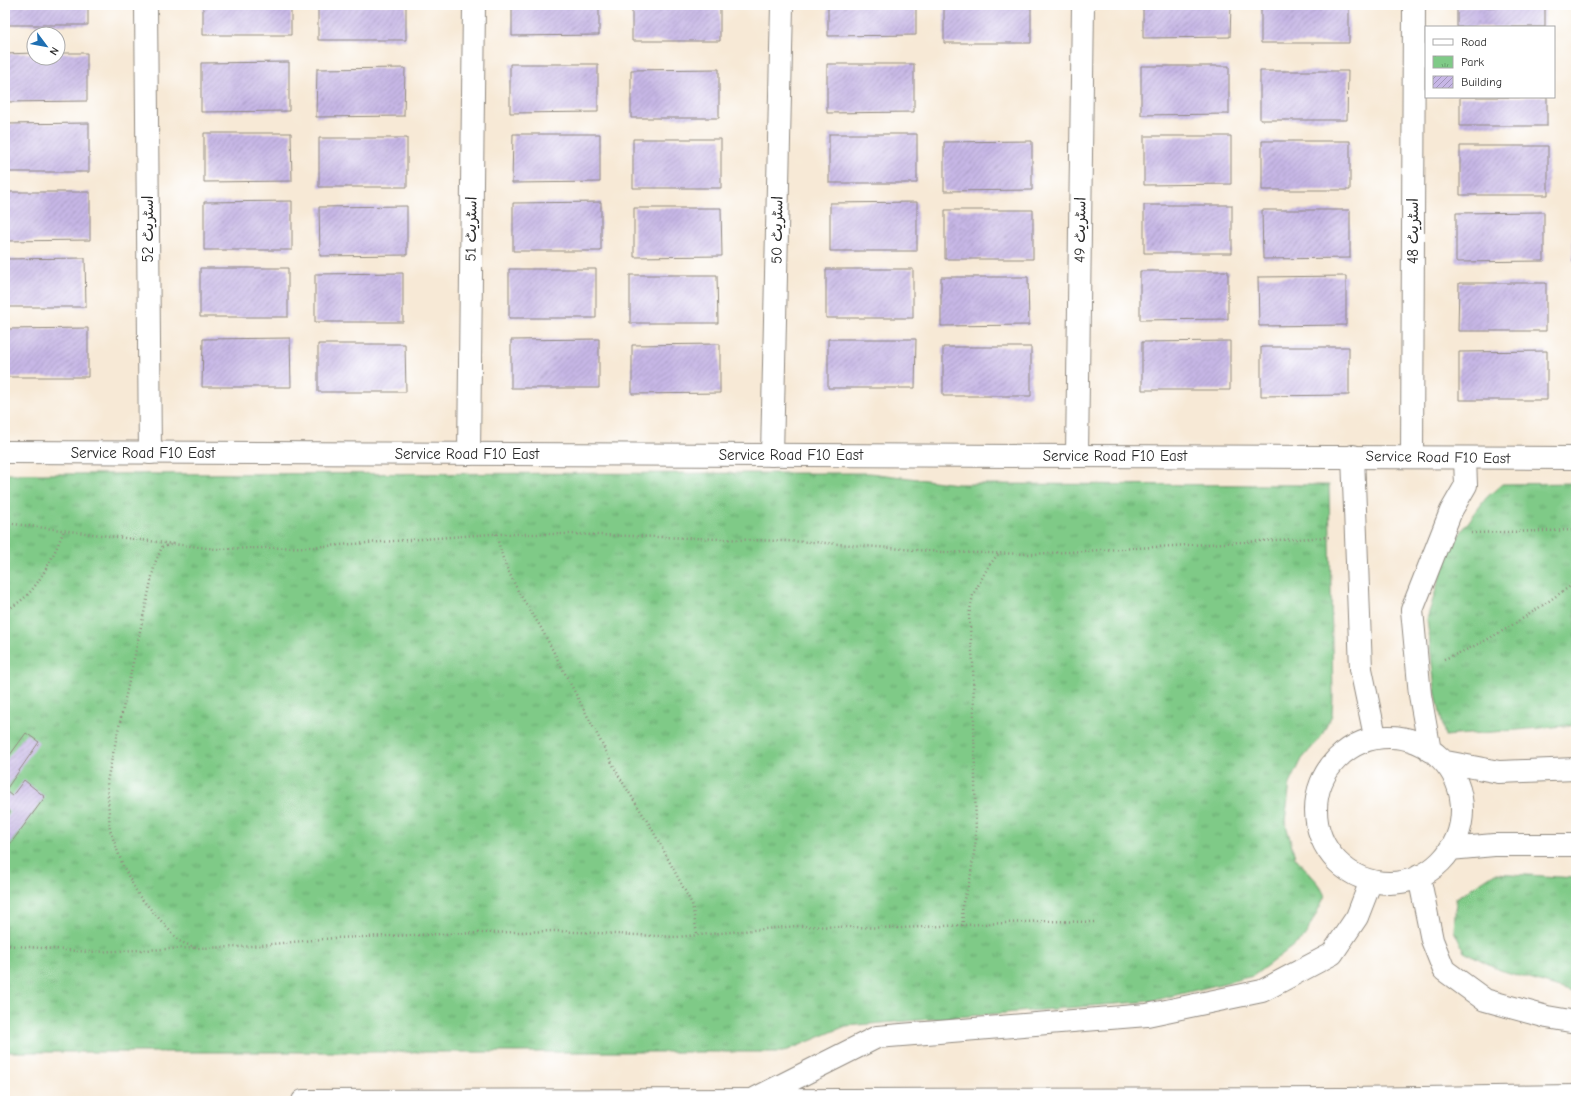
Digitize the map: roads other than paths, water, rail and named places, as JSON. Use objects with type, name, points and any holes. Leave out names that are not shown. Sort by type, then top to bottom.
[{"type":"street","name":"اسٹریٹ 52","points":[[146,5],[150,452]]},
{"type":"street","name":"اسٹریٹ 51","points":[[469,454],[474,5]]},
{"type":"street","name":"اسٹریٹ 50","points":[[772,455],[782,5]]},
{"type":"street","name":"اسٹریٹ 49","points":[[1077,455],[1083,5]]},
{"type":"street","name":"اسٹریٹ 48","points":[[1412,456],[1414,5]]},
{"type":"street","name":"Service Road F10 East","points":[[5,452],[1412,456],[1465,459],[1576,458]]},
{"type":"street","points":[[1353,456],[1361,669],[1375,736]]},
{"type":"street","points":[[1465,459],[1466,485],[1451,511],[1441,534],[1412,610],[1420,695],[1438,756],[1462,797],[1459,835],[1437,867],[1402,884],[1363,880],[1332,859],[1315,824],[1318,785],[1340,753],[1375,736],[1414,740],[1438,756],[1499,772],[1576,770]]},
{"type":"street","points":[[1450,848],[1494,845],[1576,845]]},
{"type":"street","points":[[1419,876],[1432,940],[1444,970],[1484,1000],[1546,1017],[1576,1022]]},
{"type":"street","points":[[752,1100],[877,1037],[1147,1015],[1262,991],[1332,954],[1356,917],[1371,881]]},
{"type":"street","points":[[303,1101],[1348,1100],[1576,1096]]}]
